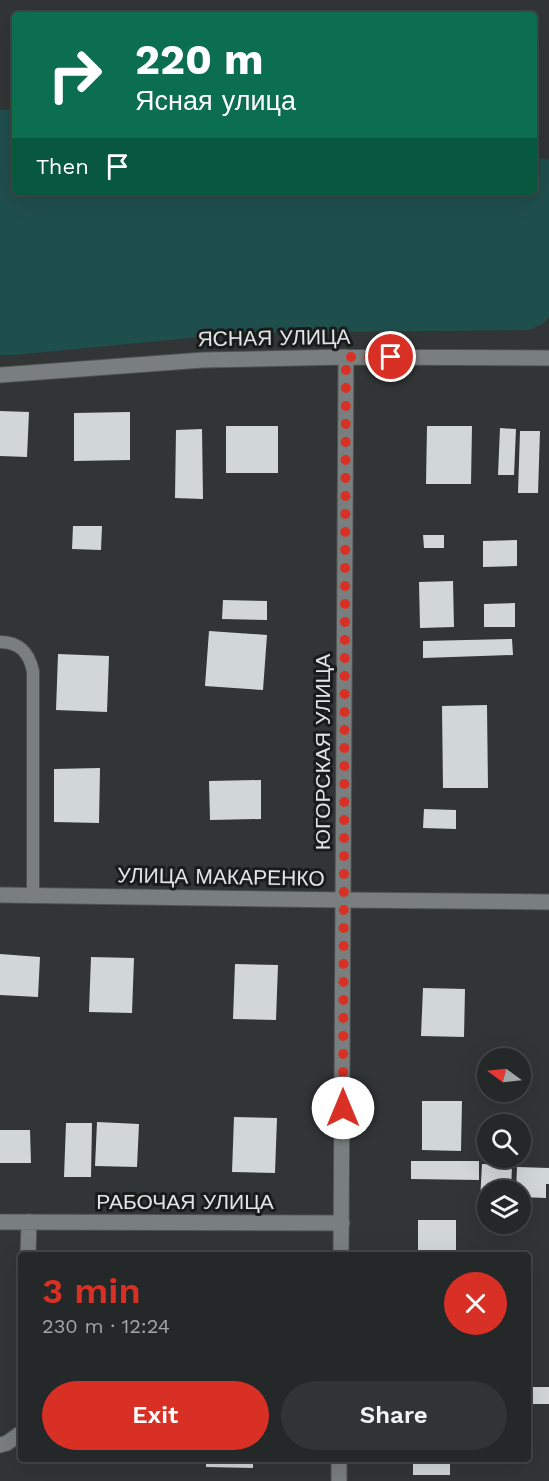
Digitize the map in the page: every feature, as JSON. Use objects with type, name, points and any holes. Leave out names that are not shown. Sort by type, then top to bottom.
[{"type":"street","name":"ЯСНАЯ УЛИЦА","points":[[0,375],[203,360],[346,357],[549,358]]},
{"type":"street","name":"ЮГОРСКАЯ УЛИЦА","points":[[341,1252],[346,357]]},
{"type":"street","name":"УЛИЦА МАКАРЕНКО","points":[[0,895],[549,902]]},
{"type":"street","name":"РАБОЧАЯ УЛИЦА","points":[[0,1222],[342,1223]]},
{"type":"street","points":[[28,1252],[29,1222]]},
{"type":"street","points":[[0,1445],[18,1435]]},
{"type":"street","points":[[339,1462],[339,1481]]},
{"type":"lane","points":[[0,642],[19,646],[30,658],[33,671],[33,896]]},
{"type":"shaded area","points":[[0,110],[12,110],[12,195],[537,195],[537,158],[549,160],[549,317],[544,323],[529,330],[242,333],[0,355]]},
{"type":"building","points":[[0,411],[29,412],[27,457],[0,456]]},
{"type":"building","points":[[130,412],[130,460],[74,461],[74,413]]},
{"type":"building","points":[[226,426],[278,426],[278,473],[226,473]]},
{"type":"building","points":[[427,426],[472,426],[471,484],[426,484]]},
{"type":"building","points":[[500,428],[516,429],[514,475],[498,475]]},
{"type":"building","points":[[202,429],[203,499],[175,498],[176,430]]},
{"type":"building","points":[[520,431],[540,431],[538,493],[518,493]]},
{"type":"building","points":[[73,526],[102,526],[101,550],[72,549]]},
{"type":"building","points":[[423,535],[444,535],[444,548],[424,548]]},
{"type":"building","points":[[517,540],[517,566],[483,567],[483,541]]},
{"type":"building","points":[[453,581],[454,627],[420,628],[419,582]]},
{"type":"building","points":[[223,600],[267,601],[267,620],[222,619]]},
{"type":"building","points":[[515,603],[515,627],[484,627],[484,604]]},
{"type":"building","points":[[209,631],[267,635],[263,690],[205,686]]},
{"type":"building","points":[[512,639],[513,655],[423,658],[423,641]]},
{"type":"building","points":[[58,654],[109,656],[107,712],[56,710]]},
{"type":"building","points":[[487,705],[488,788],[443,788],[442,706]]},
{"type":"building","points":[[100,768],[99,823],[54,822],[54,769]]},
{"type":"building","points":[[261,780],[261,819],[210,820],[209,781]]},
{"type":"building","points":[[424,809],[456,810],[456,829],[423,828]]},
{"type":"building","points":[[0,954],[40,957],[38,997],[0,995]]},
{"type":"building","points":[[91,957],[134,958],[132,1013],[89,1012]]},
{"type":"building","points":[[235,964],[278,965],[276,1020],[233,1019]]},
{"type":"building","points":[[423,988],[465,989],[464,1037],[421,1036]]},
{"type":"building","points":[[422,1101],[462,1101],[461,1151],[422,1150]]},
{"type":"building","points":[[234,1117],[277,1118],[275,1173],[232,1172]]},
{"type":"building","points":[[97,1122],[139,1124],[137,1167],[95,1166]]},
{"type":"building","points":[[66,1123],[92,1123],[91,1177],[64,1177]]},
{"type":"building","points":[[0,1130],[30,1130],[31,1163],[0,1163]]},
{"type":"building","points":[[411,1161],[477,1161],[477,1168],[479,1168],[479,1180],[411,1179]]},
{"type":"building","points":[[482,1168],[512,1168],[511,1180],[481,1180]]},
{"type":"building","points":[[517,1168],[549,1168],[546,1198],[531,1197],[531,1180],[516,1180]]},
{"type":"building","points":[[418,1220],[456,1220],[456,1252],[418,1252]]},
{"type":"building","points":[[531,1387],[549,1387],[549,1404],[531,1404]]},
{"type":"building","points":[[206,1462],[253,1462],[253,1468],[206,1467]]},
{"type":"building","points":[[413,1462],[450,1462],[450,1475],[413,1475]]},
{"type":"route","points":[[343,1108],[346,357],[391,357]]}]
